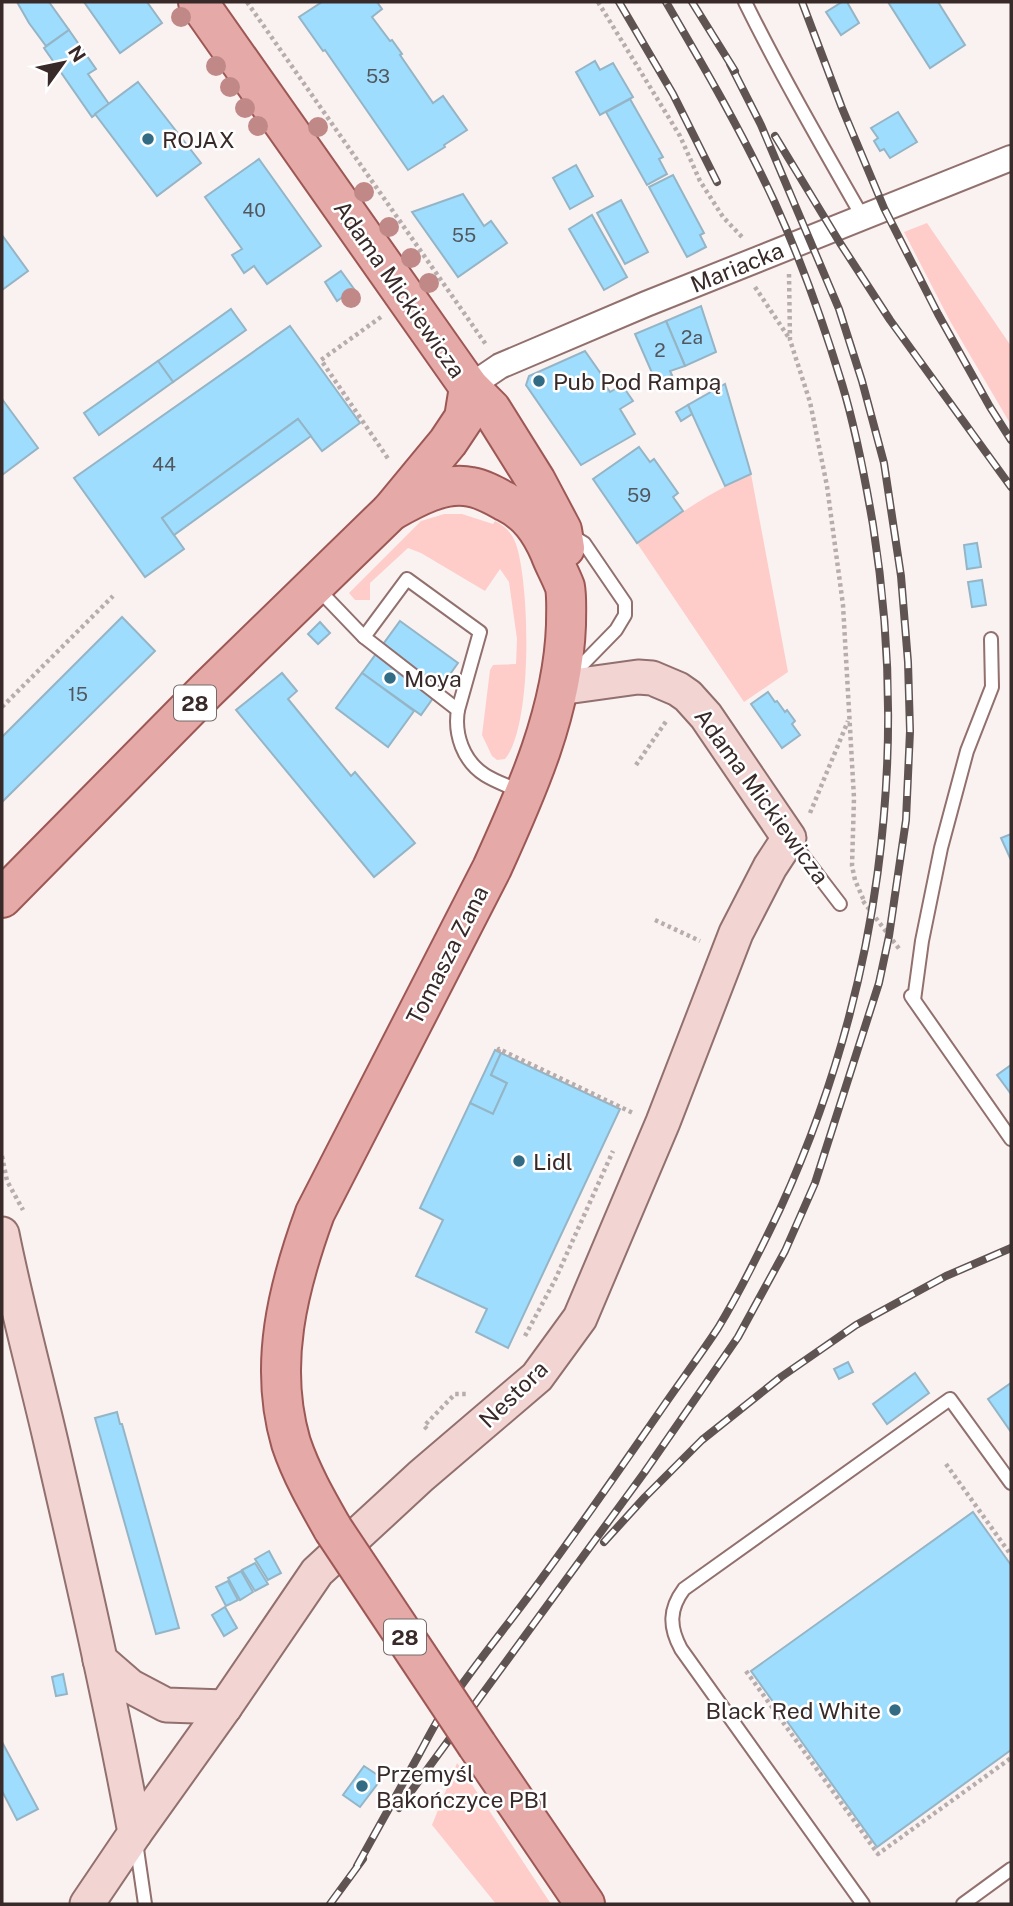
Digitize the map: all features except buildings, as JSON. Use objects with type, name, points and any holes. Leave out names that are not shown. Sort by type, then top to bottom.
[{"type":"main road","name":"Adama Mickiewicza","points":[[198,2],[469,387],[491,410],[536,481],[562,530],[567,557],[565,588]]},
{"type":"main road","points":[[391,511],[448,442],[464,418],[469,387]]},
{"type":"main road","name":"Tomasza Zana","points":[[391,511],[416,497],[447,487],[470,486],[516,507],[540,531],[565,588],[565,650],[559,688],[534,772],[492,868],[315,1213],[297,1261],[286,1311],[281,1374],[283,1401],[296,1456],[333,1529],[585,1904]]},
{"type":"main road","name":"28","points":[[2,898],[197,701],[391,511]]},
{"type":"street","name":"Mariacka","points":[[469,387],[500,366],[862,216],[1011,158]]},
{"type":"street","name":"Adama Mickiewicza","points":[[559,688],[638,677],[652,678],[678,689],[706,716],[789,838]]},
{"type":"street","name":"Nestora","points":[[88,1904],[317,1572],[421,1476],[537,1377],[580,1318],[663,1122],[736,933],[770,867],[789,838]]},
{"type":"street","points":[[13,1223],[20,1320],[100,1660],[135,1833]]},
{"type":"street","points":[[100,1660],[130,1686],[166,1705],[225,1707]]},
{"type":"lane","points":[[745,2],[791,92],[862,216]]},
{"type":"lane","points":[[559,688],[616,630],[625,615],[625,603],[584,542],[562,530]]},
{"type":"lane","points":[[363,637],[407,579],[480,632],[458,710],[457,735],[470,761],[486,776],[525,793]]},
{"type":"lane","points":[[314,585],[363,637],[458,710]]},
{"type":"lane","points":[[991,639],[992,687],[967,751],[941,848],[911,996],[1011,1139]]},
{"type":"lane","name":"Adama Mickiewicza","points":[[789,838],[840,904]]},
{"type":"lane","points":[[863,1904],[681,1649],[671,1626],[673,1608],[684,1589],[950,1399],[1011,1483]]},
{"type":"lane","points":[[135,1833],[145,1904]]},
{"type":"lane","points":[[963,1904],[1011,1870]]},
{"type":"path","points":[[247,2],[488,348]]},
{"type":"path","points":[[598,2],[680,136],[700,181],[723,218],[748,244],[757,291],[790,340],[810,402],[827,486],[843,605],[854,797],[852,866],[864,901]]},
{"type":"path","points":[[789,263],[790,340]]},
{"type":"path","points":[[423,322],[455,300]]},
{"type":"path","points":[[382,317],[321,360],[391,462]]},
{"type":"path","points":[[2,706],[113,596]]},
{"type":"path","points":[[636,765],[668,719]]},
{"type":"path","points":[[789,838],[812,811],[849,720]]},
{"type":"path","points":[[655,920],[699,941],[704,947]]},
{"type":"path","points":[[699,941],[704,931]]},
{"type":"path","points":[[498,1052],[499,1049],[633,1113]]},
{"type":"path","points":[[627,1124],[638,1103]]},
{"type":"path","points":[[520,1346],[555,1280],[616,1145]]},
{"type":"path","points":[[2,1156],[13,1223]]},
{"type":"path","points":[[431,1435],[424,1426],[455,1394],[472,1395]]},
{"type":"path","points":[[946,1464],[1011,1555]]},
{"type":"path","points":[[746,1671],[878,1854],[1011,1758]]},
{"type":"shaded area","points":[[927,223],[1011,346],[1011,425],[950,321],[904,232]]},
{"type":"shaded area","points":[[751,474],[788,672],[744,702],[637,543],[706,497]]},
{"type":"shaded area","points":[[444,514],[462,514],[502,525],[516,544],[521,564],[526,621],[524,687],[514,742],[505,759],[497,760],[492,756],[482,735],[490,670],[493,665],[516,664],[517,639],[509,582],[500,569],[485,591],[408,548],[370,583],[370,600],[355,600],[349,593],[421,521]]},
{"type":"shaded area","points":[[457,1763],[551,1904],[496,1904],[432,1825]]},
{"type":"railway","points":[[619,2],[673,94],[717,182]]},
{"type":"railway","points":[[357,1866],[444,1710],[546,1573],[712,1338],[743,1284],[780,1209],[814,1127],[842,1044],[863,959],[877,874],[886,787],[888,700],[884,613],[863,472],[842,384],[793,246],[762,175],[736,125],[666,2]]},
{"type":"railway","points":[[692,2],[735,71]]},
{"type":"railway","points":[[802,2],[884,208],[938,314],[1011,440]]},
{"type":"railway","points":[[399,1808],[644,1473],[738,1337],[785,1251],[815,1183],[879,983],[889,936],[906,820],[910,731],[901,576],[884,463],[839,309],[761,125],[730,64]]},
{"type":"railway","points":[[775,136],[890,320],[1011,487]]},
{"type":"railway","points":[[604,1542],[702,1440],[781,1377],[856,1325],[946,1276],[1011,1248]]},
{"type":"railway","points":[[330,1904],[363,1859]]},
{"type":"place","name":"ROJAX","points":[[148,139]]},
{"type":"place","name":"Pub Pod Rampą","points":[[539,381]]},
{"type":"place","name":"Moya","points":[[390,678]]},
{"type":"place","name":"Lidl","points":[[519,1161]]},
{"type":"place","name":"Black Red White","points":[[895,1710]]},
{"type":"place","name":"Przemyśl Bakończyce PB1","points":[[362,1786]]}]
